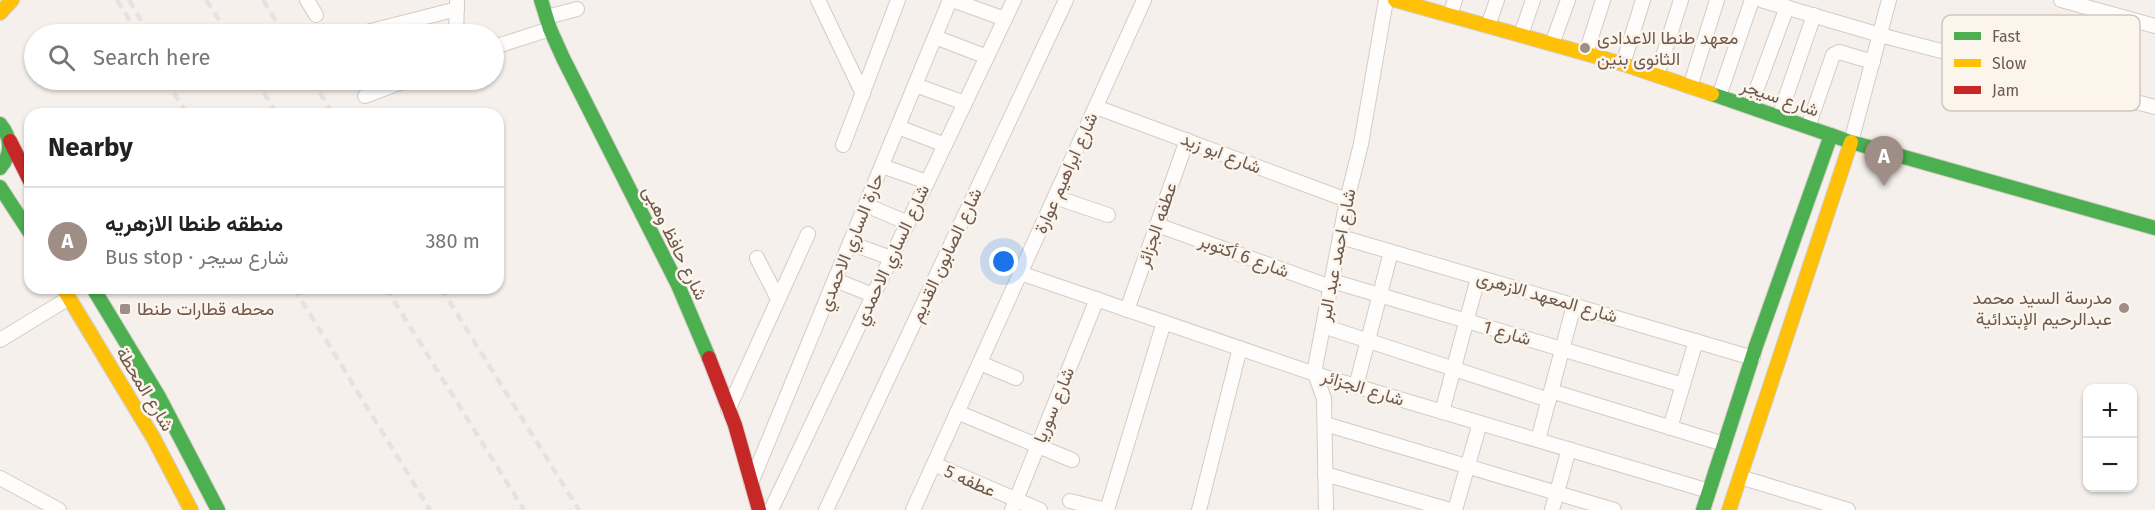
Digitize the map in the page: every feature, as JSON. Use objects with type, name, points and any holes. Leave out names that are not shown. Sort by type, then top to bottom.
[{"type":"main road","points":[[0,13],[12,0]]},
{"type":"main road","name":"شارع حافظ وهبى","points":[[541,0],[548,23],[615,164],[678,285],[728,410],[759,510]]},
{"type":"main road","name":"شارع سيجر","points":[[1395,0],[1416,3],[1450,15],[1623,64],[1851,142],[2155,228]]},
{"type":"main road","points":[[0,124],[8,133],[24,169]]},
{"type":"main road","points":[[1703,510],[1831,135]]},
{"type":"main road","points":[[0,168],[8,157],[10,141]]},
{"type":"main road","points":[[1730,510],[1851,142]]},
{"type":"main road","points":[[0,188],[24,223]]},
{"type":"main road","name":"شارع المحطة","points":[[67,294],[154,439],[191,510]]},
{"type":"main road","name":"شارع المحطة","points":[[97,294],[120,328],[165,406],[218,510]]},
{"type":"main road","points":[[1736,410],[1759,418]]},
{"type":"street","points":[[307,0],[316,15],[323,0]]},
{"type":"street","points":[[818,0],[863,94]]},
{"type":"street","points":[[843,145],[898,0]]},
{"type":"street","points":[[951,0],[1005,19]]},
{"type":"street","name":"حارة الساري الاحمدي","points":[[752,483],[951,0]]},
{"type":"street","name":"شارع الساري الاحمدي","points":[[771,510],[1014,0]]},
{"type":"street","name":"شارع الصابون القديم","points":[[826,510],[1066,0]]},
{"type":"street","name":"شارع ابراهيم عوارة","points":[[913,510],[1144,0]]},
{"type":"street","name":"شارع احمد عبد البر","points":[[1326,510],[1324,399],[1315,374],[1347,200],[1361,144],[1386,0]]},
{"type":"street","points":[[1450,15],[1455,0]]},
{"type":"street","points":[[1488,26],[1497,0]]},
{"type":"street","points":[[1521,35],[1533,0]]},
{"type":"street","points":[[1552,44],[1568,0]]},
{"type":"street","points":[[1586,53],[1603,0]]},
{"type":"street","points":[[1623,64],[1643,0]]},
{"type":"street","points":[[1657,75],[1681,0]]},
{"type":"street","points":[[1690,87],[1717,0]]},
{"type":"street","points":[[1719,96],[1752,0]]},
{"type":"street","points":[[1761,0],[1942,51]]},
{"type":"street","points":[[1851,142],[1889,0]]},
{"type":"street","points":[[2061,0],[2115,15]]},
{"type":"street","points":[[392,24],[457,4],[456,24]]},
{"type":"street","points":[[1750,107],[1787,7]]},
{"type":"street","points":[[504,43],[577,9]]},
{"type":"street","points":[[1779,117],[1814,15]]},
{"type":"street","points":[[2140,22],[2155,26]]},
{"type":"street","points":[[935,37],[987,57]]},
{"type":"street","points":[[1808,127],[1833,54],[1839,52],[1873,62]]},
{"type":"street","points":[[915,85],[965,103]]},
{"type":"street","points":[[365,96],[381,90]]},
{"type":"street","points":[[2140,103],[2155,107]]},
{"type":"street","name":"شارع ابو زيد","points":[[1096,106],[1347,200]]},
{"type":"street","points":[[898,127],[945,145]]},
{"type":"street","name":"عطفه الجزائر","points":[[1127,310],[1187,140]]},
{"type":"street","points":[[882,166],[927,182]]},
{"type":"street","points":[[1055,196],[1108,215]]},
{"type":"street","points":[[866,205],[908,223]]},
{"type":"street","name":"شارع 6 أكتوبر","points":[[1157,225],[1331,284]]},
{"type":"street","points":[[728,410],[808,234]]},
{"type":"street","name":"شارع المعهد الازهرى","points":[[1341,237],[1753,358]]},
{"type":"street","points":[[850,243],[891,258]]},
{"type":"street","points":[[1356,386],[1391,252]]},
{"type":"street","points":[[757,258],[778,299]]},
{"type":"street","name":"شارع الجزائر","points":[[1020,273],[1315,374],[1709,491]]},
{"type":"street","points":[[1442,412],[1478,278]]},
{"type":"street","points":[[835,280],[873,295]]},
{"type":"street","name":"شارع 1","points":[[1331,284],[1379,295],[1683,385]]},
{"type":"street","points":[[0,339],[65,294]]},
{"type":"street","name":"شارع سوريا","points":[[1013,505],[1096,299]]},
{"type":"street","points":[[1538,440],[1574,305]]},
{"type":"street","points":[[1070,501],[1106,510],[1164,322]]},
{"type":"street","points":[[1323,326],[1454,369],[1724,444]]},
{"type":"street","points":[[1670,428],[1696,341]]},
{"type":"street","points":[[1199,510],[1240,348]]},
{"type":"street","points":[[980,363],[1016,378]]},
{"type":"street","points":[[957,412],[1072,460]]},
{"type":"street","points":[[1455,510],[1480,423]]},
{"type":"street","points":[[1325,424],[1614,510]]},
{"type":"street","points":[[1552,510],[1569,449]]},
{"type":"street","name":"عطفه 5","points":[[934,464],[1013,505],[1040,510]]},
{"type":"street","points":[[1325,474],[1450,510]]},
{"type":"street","points":[[1740,477],[1848,510]]},
{"type":"street","points":[[0,478],[59,510]]},
{"type":"railway","points":[[117,0],[132,24]]},
{"type":"railway","points":[[129,0],[143,24]]},
{"type":"railway","points":[[206,0],[222,24]]},
{"type":"railway","points":[[263,0],[278,24]]},
{"type":"railway","points":[[172,90],[183,108]]},
{"type":"railway","points":[[262,90],[273,108]]},
{"type":"railway","points":[[318,90],[329,108]]},
{"type":"railway","points":[[298,294],[430,510]]},
{"type":"railway","points":[[390,294],[524,510]]},
{"type":"railway","points":[[445,294],[579,510]]},
{"type":"traffic: fast","points":[[541,0],[550,29],[563,58],[678,285],[709,358]]},
{"type":"traffic: fast","points":[[1712,94],[1851,142],[2155,228]]},
{"type":"traffic: fast","points":[[0,124],[7,135],[9,146],[7,157],[0,168]]},
{"type":"traffic: fast","points":[[1703,510],[1756,346],[1831,135]]},
{"type":"traffic: fast","points":[[0,187],[24,224]]},
{"type":"traffic: fast","points":[[97,294],[159,397],[218,510]]},
{"type":"traffic: slow","points":[[0,13],[12,0]]},
{"type":"traffic: slow","points":[[1395,0],[1623,64],[1712,94]]},
{"type":"traffic: slow","points":[[1729,510],[1851,142]]},
{"type":"traffic: slow","points":[[67,294],[154,439],[191,510]]},
{"type":"traffic: jam","points":[[10,141],[24,169]]},
{"type":"traffic: jam","points":[[709,358],[735,425],[759,510]]},
{"type":"place","name":"معهد طنطا الاعدادى الثانوى بنين","points":[[1585,48]]},
{"type":"place","name":"منطقه طنطا الازهريه","points":[[1884,186]]},
{"type":"place","name":"مدرسة السيد محمد عبدالرحيم الإبتدائية","points":[[2124,308]]},
{"type":"place","name":"محطه قطارات طنطا","points":[[125,309]]}]
